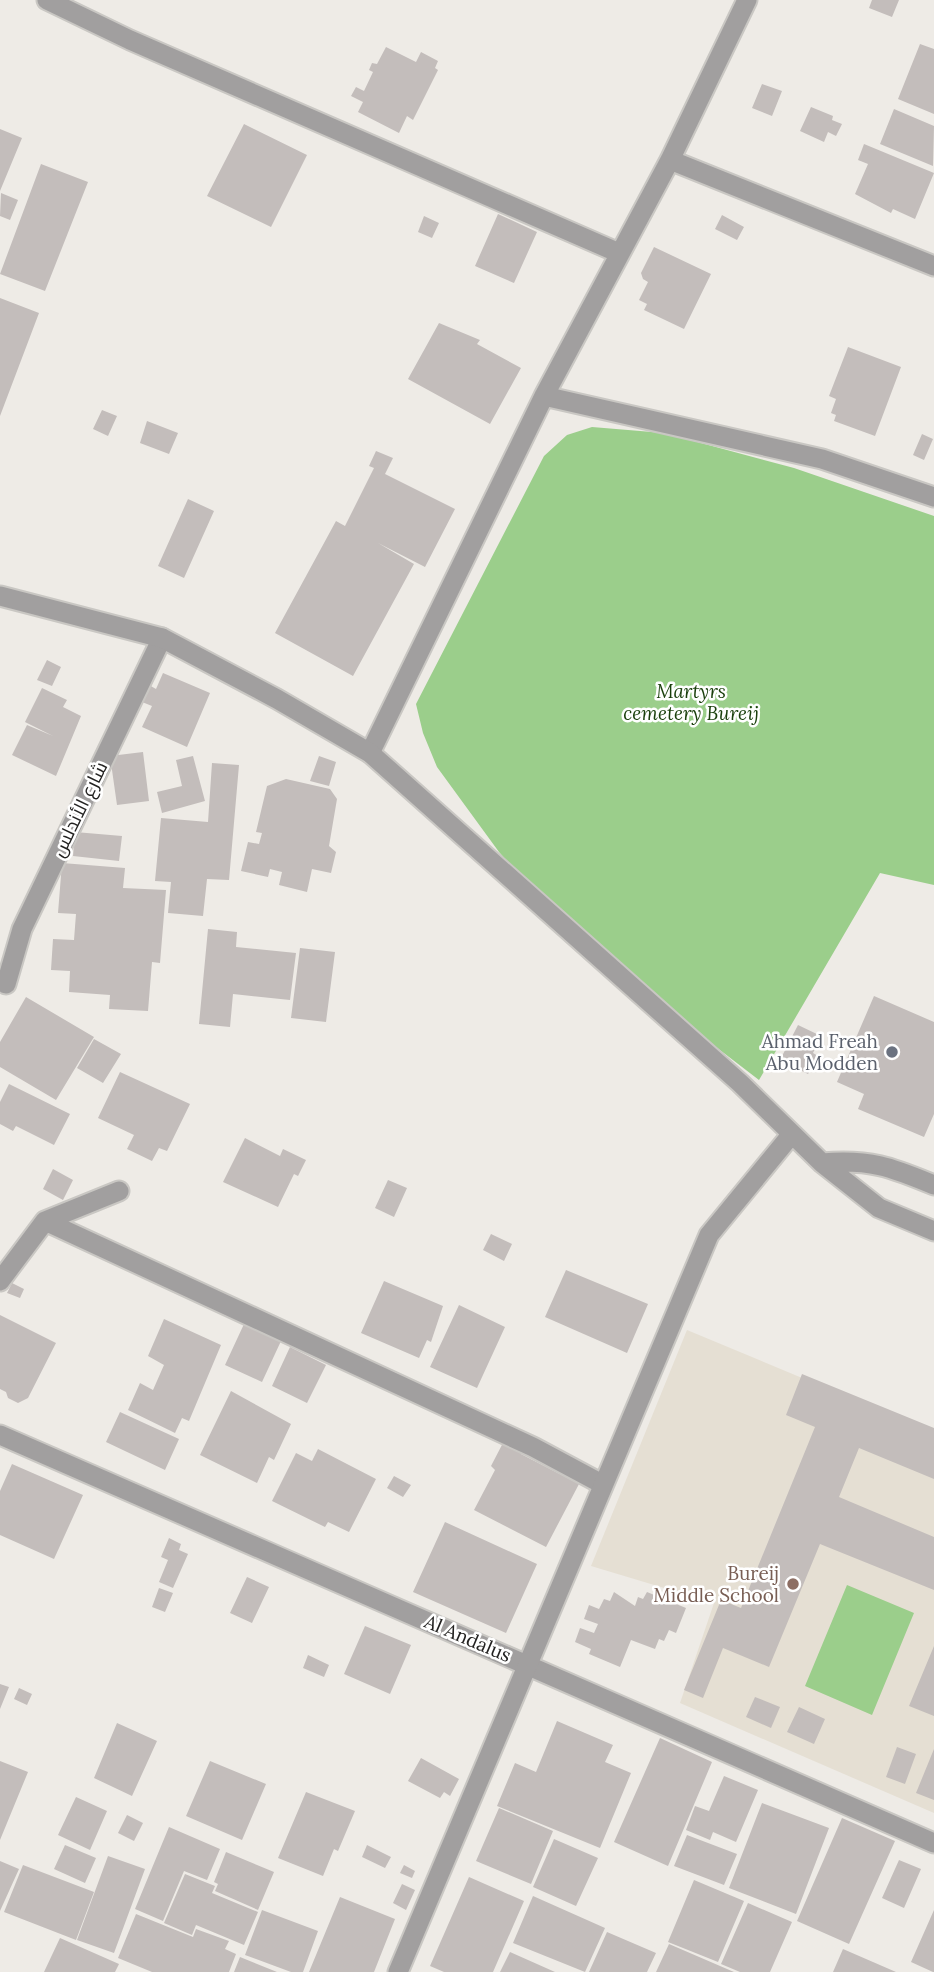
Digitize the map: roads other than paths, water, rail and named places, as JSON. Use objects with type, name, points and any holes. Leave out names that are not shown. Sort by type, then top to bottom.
[{"type":"street","points":[[47,0],[130,40],[619,253]]},
{"type":"street","points":[[370,753],[544,396],[670,160],[742,2]]},
{"type":"street","points":[[670,160],[934,266]]},
{"type":"street","points":[[544,396],[822,459],[934,497]]},
{"type":"street","points":[[0,596],[162,638],[277,699],[370,753],[740,1083],[822,1163],[878,1208],[934,1231]]},
{"type":"street","name":"شارع الأندلس","points":[[6,984],[22,929],[162,638]]},
{"type":"street","points":[[398,1972],[709,1235],[791,1135]]},
{"type":"street","points":[[822,1163],[860,1160],[934,1185]]},
{"type":"street","points":[[0,1281],[45,1221],[119,1191]]},
{"type":"street","points":[[45,1221],[533,1447],[602,1484]]},
{"type":"street","name":"Al Andalus","points":[[0,1435],[934,1843]]},
{"type":"place","name":"Ahmad Freah Abu Modden","points":[[892,1052]]},
{"type":"place","name":"Bureij Middle School","points":[[793,1584]]},
{"type":"park label","name":"Martyrs cemetery Bureij","points":[[691,702]]}]
